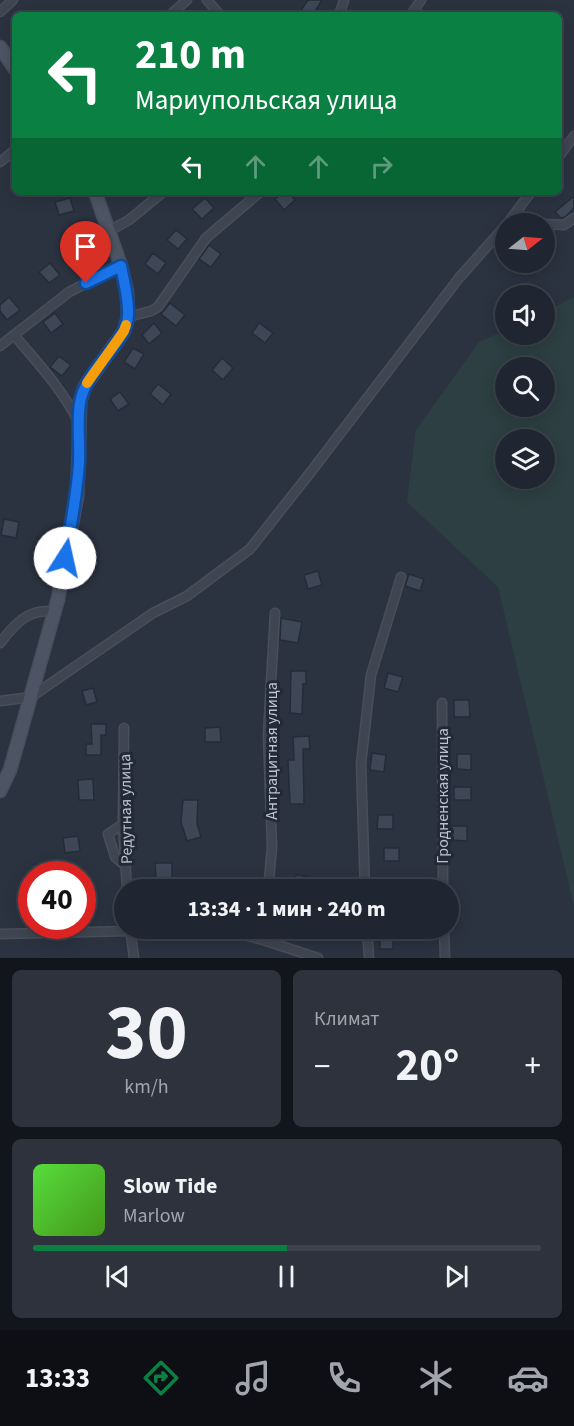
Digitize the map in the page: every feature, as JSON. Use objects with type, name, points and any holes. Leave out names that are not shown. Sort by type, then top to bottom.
[{"type":"street","points":[[0,12],[13,0]]},
{"type":"street","points":[[173,12],[187,0]]},
{"type":"street","points":[[207,0],[217,12]]},
{"type":"street","points":[[0,47],[12,65]]},
{"type":"street","points":[[562,152],[574,136]]},
{"type":"street","points":[[0,162],[12,152]]},
{"type":"street","points":[[0,791],[10,770],[58,599],[76,496],[80,402],[85,386],[124,331],[128,317],[127,292],[121,266],[97,195]]},
{"type":"street","points":[[109,231],[129,219],[158,195]]},
{"type":"street","points":[[128,317],[158,307],[206,238],[256,195]]},
{"type":"street","points":[[515,213],[529,195]]},
{"type":"street","points":[[555,225],[564,225],[574,218]]},
{"type":"street","points":[[0,701],[31,697],[153,613],[187,596],[250,549],[459,279],[495,237]]},
{"type":"street","points":[[0,346],[69,292],[121,266]]},
{"type":"street","points":[[14,335],[71,407],[79,423]]},
{"type":"street","points":[[365,879],[362,764],[371,675],[400,577]]},
{"type":"street","points":[[0,643],[9,630],[26,615],[45,610],[54,612]]},
{"type":"street","name":"Антрацитная улица","points":[[269,879],[272,847],[268,734],[275,613]]},
{"type":"street","name":"Гродненская улица","points":[[442,703],[443,879]]},
{"type":"street","name":"Редутная улица","points":[[124,728],[123,824],[127,879]]},
{"type":"street","points":[[123,824],[108,834],[115,857],[126,866]]},
{"type":"street","points":[[0,934],[114,930]]},
{"type":"street","points":[[131,939],[134,958]]},
{"type":"street","points":[[259,939],[297,954],[318,958]]},
{"type":"street","points":[[368,939],[369,958]]},
{"type":"street","points":[[444,939],[445,958]]},
{"type":"shaded area","points":[[574,297],[574,906],[498,587],[407,502],[416,430],[479,342],[495,335],[495,345],[555,345],[555,307]]},
{"type":"building","points":[[308,0],[322,0],[315,12],[300,12]]},
{"type":"building","points":[[280,195],[291,195],[295,200],[284,210],[275,199]]},
{"type":"building","points":[[574,196],[574,208],[561,218],[555,212]]},
{"type":"building","points":[[70,198],[74,211],[59,215],[55,202]]},
{"type":"building","points":[[205,198],[214,208],[202,219],[192,209]]},
{"type":"building","points":[[176,230],[187,239],[178,249],[167,240]]},
{"type":"building","points":[[77,244],[83,258],[71,264],[64,250]]},
{"type":"building","points":[[209,245],[221,254],[211,267],[199,259]]},
{"type":"building","points":[[153,253],[166,263],[158,274],[145,264]]},
{"type":"building","points":[[50,263],[60,275],[49,283],[39,272]]},
{"type":"building","points":[[9,297],[20,310],[7,320],[0,311],[0,305]]},
{"type":"building","points":[[170,303],[185,315],[176,326],[161,314]]},
{"type":"building","points":[[55,313],[63,324],[51,333],[43,322]]},
{"type":"building","points":[[154,323],[162,333],[149,344],[142,335]]},
{"type":"building","points":[[259,323],[273,333],[265,343],[252,333]]},
{"type":"building","points":[[133,348],[144,354],[135,369],[124,362]]},
{"type":"building","points":[[59,356],[71,365],[62,376],[50,367]]},
{"type":"building","points":[[222,358],[233,368],[223,380],[212,370]]},
{"type":"building","points":[[158,384],[171,394],[163,405],[150,394]]},
{"type":"building","points":[[120,392],[129,404],[118,411],[110,399]]},
{"type":"building","points":[[4,519],[19,522],[16,538],[1,535]]},
{"type":"building","points":[[318,571],[322,585],[308,589],[304,575]]},
{"type":"building","points":[[409,574],[424,579],[420,591],[405,586]]},
{"type":"building","points":[[281,618],[302,622],[298,643],[280,640]]},
{"type":"building","points":[[291,671],[306,671],[302,714],[290,713]]},
{"type":"building","points":[[388,673],[403,677],[398,692],[384,688]]},
{"type":"building","points":[[93,688],[97,702],[86,705],[82,691]]},
{"type":"building","points":[[454,700],[469,700],[470,717],[454,717]]},
{"type":"building","points":[[91,724],[106,724],[106,735],[101,735],[101,755],[86,755],[86,744],[92,744]]},
{"type":"building","points":[[220,727],[221,742],[205,742],[205,728]]},
{"type":"building","points":[[309,736],[310,749],[303,749],[304,804],[290,804],[288,760],[294,760],[293,737]]},
{"type":"building","points":[[372,753],[386,755],[384,772],[370,770]]},
{"type":"building","points":[[457,754],[471,754],[471,770],[457,769]]},
{"type":"building","points":[[93,779],[94,800],[79,800],[78,780]]},
{"type":"building","points":[[454,787],[471,787],[471,800],[454,800]]},
{"type":"building","points":[[183,800],[198,800],[197,823],[201,837],[187,841],[181,822]]},
{"type":"building","points":[[378,815],[393,815],[393,829],[377,829]]},
{"type":"building","points":[[452,826],[467,826],[467,841],[451,840]]},
{"type":"building","points":[[78,836],[80,851],[65,853],[63,838]]},
{"type":"building","points":[[384,848],[399,848],[399,861],[384,861]]},
{"type":"building","points":[[155,863],[172,863],[172,879],[156,879]]},
{"type":"building","points":[[296,875],[310,877],[310,879],[295,879]]},
{"type":"building","points":[[380,939],[393,939],[393,949],[380,949]]},
{"type":"slow traffic","points":[[87,383],[126,325]]},
{"type":"route","points":[[65,558],[76,496],[80,402],[85,386],[124,331],[128,317],[127,292],[121,266],[86,283]]}]
